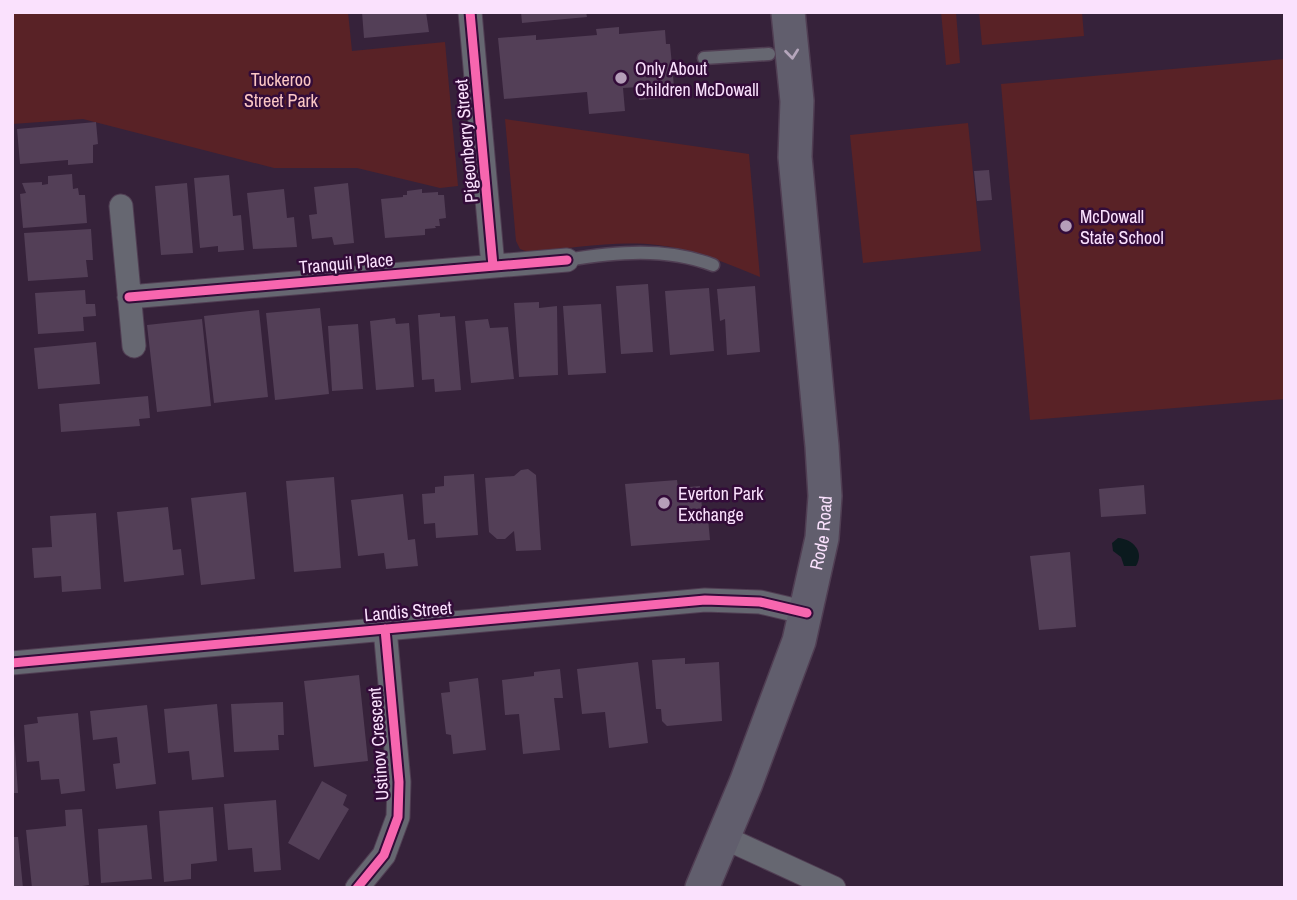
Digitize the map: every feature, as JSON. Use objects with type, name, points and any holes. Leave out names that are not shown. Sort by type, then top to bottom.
[{"type":"main road","name":"Rode Road","points":[[765,12],[775,106],[795,157]]},
{"type":"main road","name":"Rode Road","points":[[702,888],[767,729],[795,652],[807,613],[822,538],[825,496],[808,279],[795,157],[797,101],[788,12]]},
{"type":"street","name":"Pigeonberry Street","points":[[470,12],[493,266]]},
{"type":"street","points":[[121,206],[134,346]]},
{"type":"street","name":"Tranquil Place","points":[[129,297],[566,260]]},
{"type":"street","name":"Landis Street","points":[[12,663],[705,600],[760,602],[807,613]]},
{"type":"street","name":"Ustinov Crescent","points":[[357,888],[384,855],[398,817],[399,782],[385,629]]},
{"type":"street","points":[[723,837],[834,888]]},
{"type":"lane","points":[[704,58],[769,54]]},
{"type":"lane","points":[[566,260],[634,252],[698,259],[713,265]]},
{"type":"green space","name":"Tuckeroo Street Park","points":[[12,12],[348,12],[352,51],[445,42],[458,186],[440,188],[357,168],[274,168],[83,119],[12,124]]},
{"type":"green space","points":[[941,12],[956,12],[960,63],[946,65]]},
{"type":"green space","points":[[979,12],[1082,12],[1084,36],[982,45]]},
{"type":"green space","points":[[1285,59],[1285,399],[1030,420],[1001,84]]},
{"type":"green space","points":[[505,119],[749,154],[760,277],[697,253],[657,245],[609,244],[528,252],[520,249],[516,241]]},
{"type":"green space","points":[[968,123],[981,251],[863,263],[850,135]]},
{"type":"shaded area","points":[[1118,538],[1136,547],[1139,556],[1136,566],[1124,566],[1121,557],[1113,551],[1112,543]]},
{"type":"building","points":[[362,12],[426,12],[429,32],[364,38]]},
{"type":"building","points":[[521,12],[586,12],[587,17],[522,23]]},
{"type":"building","points":[[619,27],[619,34],[665,30],[666,44],[670,44],[675,97],[639,100],[638,87],[623,88],[625,111],[589,114],[587,92],[504,99],[498,38],[536,35],[536,40],[597,35],[596,29]]},
{"type":"building","points":[[96,122],[98,144],[93,145],[93,163],[68,165],[68,160],[20,164],[17,129]]},
{"type":"building","points":[[989,170],[992,200],[977,201],[974,171]]},
{"type":"building","points":[[72,174],[73,189],[78,188],[79,195],[85,195],[87,223],[23,228],[20,194],[26,193],[22,183],[48,184],[48,176]]},
{"type":"building","points":[[229,175],[233,216],[241,215],[244,250],[218,252],[218,246],[200,248],[194,178]]},
{"type":"building","points":[[187,183],[193,253],[161,255],[155,186]]},
{"type":"building","points":[[348,183],[354,243],[334,245],[332,237],[312,239],[309,215],[317,214],[314,187]]},
{"type":"building","points":[[284,189],[287,218],[294,217],[297,247],[253,249],[247,193]]},
{"type":"building","points":[[422,189],[422,193],[438,192],[438,195],[444,195],[446,218],[439,219],[440,226],[425,229],[425,235],[385,238],[381,199],[403,197],[407,195],[407,191]]},
{"type":"building","points":[[91,229],[93,260],[86,260],[88,277],[28,281],[24,233]]},
{"type":"building","points":[[648,284],[653,352],[621,354],[616,286]]},
{"type":"building","points":[[755,286],[760,352],[727,355],[725,319],[720,321],[717,289]]},
{"type":"building","points":[[709,288],[714,351],[670,355],[665,291]]},
{"type":"building","points":[[85,290],[86,304],[95,304],[96,316],[83,317],[84,331],[38,334],[35,293]]},
{"type":"building","points":[[539,302],[539,308],[557,306],[558,375],[519,377],[514,303]]},
{"type":"building","points":[[601,304],[606,373],[568,375],[563,306]]},
{"type":"building","points":[[320,308],[329,394],[275,400],[266,313]]},
{"type":"building","points":[[259,310],[268,397],[214,403],[204,316]]},
{"type":"building","points":[[440,313],[440,317],[455,316],[461,390],[435,392],[434,379],[422,380],[418,315]]},
{"type":"building","points":[[395,318],[396,324],[409,323],[414,387],[376,390],[370,321]]},
{"type":"building","points":[[202,319],[211,406],[157,412],[147,325]]},
{"type":"building","points":[[488,319],[490,328],[508,327],[514,379],[471,383],[465,321]]},
{"type":"building","points":[[358,324],[363,389],[332,391],[328,326]]},
{"type":"building","points":[[96,342],[100,384],[38,389],[34,348]]},
{"type":"building","points":[[148,396],[150,418],[139,419],[140,426],[61,432],[59,404]]},
{"type":"building","points":[[528,469],[536,475],[541,550],[516,551],[514,531],[505,539],[497,539],[489,532],[485,478],[514,476],[521,470]]},
{"type":"building","points":[[474,474],[478,535],[436,538],[435,523],[424,524],[422,494],[435,493],[435,487],[444,486],[444,476]]},
{"type":"building","points":[[334,477],[341,568],[294,572],[286,481]]},
{"type":"building","name":"Everton Park Exchange","points":[[677,480],[678,488],[700,486],[703,519],[708,518],[710,540],[631,546],[625,484]]},
{"type":"building","points":[[1144,485],[1146,514],[1101,517],[1099,489]]},
{"type":"building","points":[[246,492],[255,579],[201,585],[191,498]]},
{"type":"building","points":[[403,494],[408,540],[415,539],[418,566],[386,569],[384,553],[358,556],[351,500]]},
{"type":"building","points":[[168,507],[173,550],[181,549],[184,575],[124,582],[117,512]]},
{"type":"building","points":[[96,513],[101,589],[62,592],[61,576],[34,578],[32,548],[52,547],[50,516]]},
{"type":"building","points":[[1070,552],[1076,627],[1039,630],[1030,556]]},
{"type":"building","points":[[685,658],[685,664],[719,662],[722,721],[667,726],[662,721],[661,709],[656,709],[652,660]]},
{"type":"building","points":[[638,662],[648,743],[609,748],[605,712],[582,714],[577,669]]},
{"type":"building","points":[[560,669],[563,698],[554,698],[560,750],[523,754],[519,714],[505,715],[502,680]]},
{"type":"building","points":[[359,675],[368,761],[314,767],[304,681]]},
{"type":"building","points":[[478,678],[486,750],[453,754],[451,735],[446,734],[441,693],[450,692],[449,682]]},
{"type":"building","points":[[283,702],[284,735],[278,735],[279,750],[234,752],[231,704]]},
{"type":"building","points":[[217,704],[224,777],[192,780],[189,751],[168,753],[164,709]]},
{"type":"building","points":[[147,705],[156,784],[116,789],[113,764],[120,763],[117,737],[93,740],[90,711]]},
{"type":"building","points":[[78,713],[85,791],[61,794],[59,779],[41,780],[39,761],[27,762],[24,725],[38,723],[37,717]]},
{"type":"building","points":[[14,735],[18,793],[12,793]]},
{"type":"building","points":[[322,781],[347,795],[343,805],[349,809],[319,860],[288,843]]},
{"type":"building","points":[[276,800],[281,870],[254,872],[252,848],[228,850],[224,804]]},
{"type":"building","points":[[213,807],[217,861],[191,864],[191,879],[164,882],[159,811]]},
{"type":"building","points":[[82,809],[89,885],[32,888],[26,830],[66,826],[65,810]]},
{"type":"building","points":[[147,825],[152,879],[101,883],[98,829]]},
{"type":"building","points":[[12,837],[18,837],[23,888],[12,888]]},
{"type":"cycle path","points":[[470,12],[493,266]]},
{"type":"cycle path","points":[[129,297],[567,260]]},
{"type":"cycle path","points":[[12,663],[705,600],[760,602],[807,613]]},
{"type":"cycle path","points":[[357,888],[384,855],[398,817],[399,782],[385,629]]},
{"type":"place","name":"Only About Children McDowall","points":[[621,78]]},
{"type":"place","name":"McDowall State School","points":[[1066,226]]},
{"type":"place","name":"Everton Park Exchange","points":[[664,503]]}]
